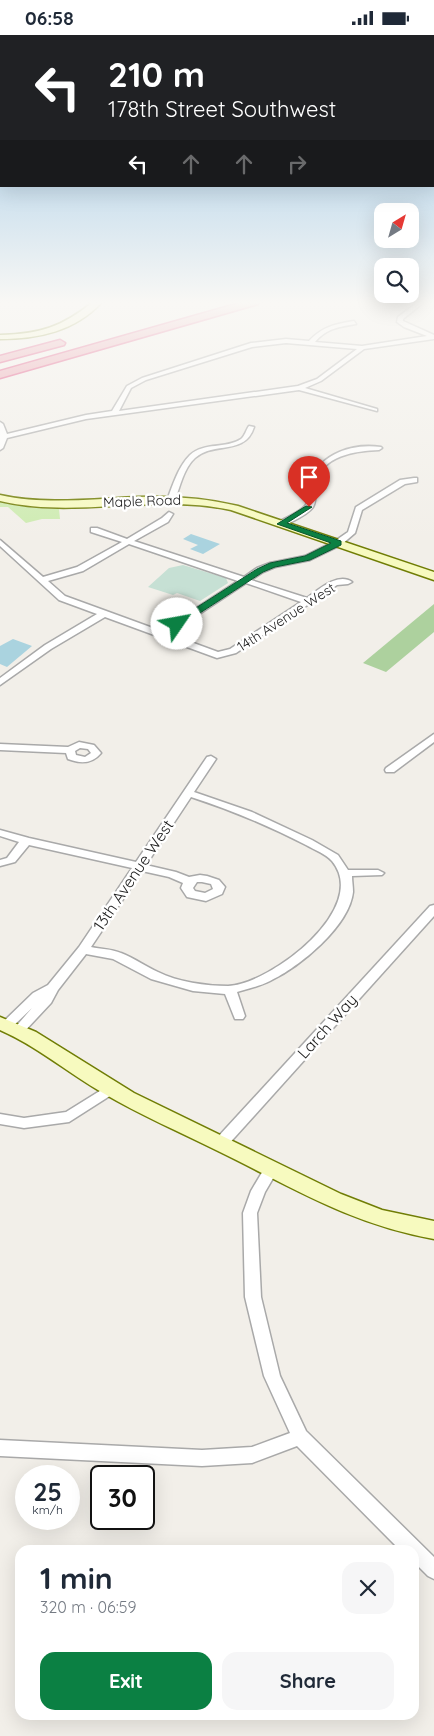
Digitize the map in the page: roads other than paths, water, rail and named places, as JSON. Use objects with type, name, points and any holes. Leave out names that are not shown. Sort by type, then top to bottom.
[{"type":"street","points":[[114,414],[129,387],[141,381]]},
{"type":"street","points":[[4,437],[73,420],[299,388],[316,381]]},
{"type":"street","points":[[299,388],[376,410]]},
{"type":"street","points":[[0,424],[4,437],[0,447]]},
{"type":"street","points":[[171,500],[193,456],[212,447],[243,442],[250,434],[251,427]]},
{"type":"street","points":[[280,524],[309,507],[312,499],[313,483],[322,466],[335,456],[353,449],[379,449]]},
{"type":"street","points":[[0,542],[62,598],[163,633],[245,580],[273,565],[307,559],[338,543],[351,533],[359,509],[403,482],[414,480]]},
{"type":"street","name":"Maple Road","points":[[0,498],[51,504],[171,500],[220,504],[434,576]]},
{"type":"street","points":[[41,580],[80,569],[166,520],[169,514]]},
{"type":"street","points":[[94,530],[307,601]]},
{"type":"street","name":"14th Avenue West","points":[[163,633],[217,655],[224,654],[234,651],[335,583],[348,582]]},
{"type":"street","points":[[0,682],[48,647],[105,613]]},
{"type":"street","points":[[390,770],[432,742]]},
{"type":"street","points":[[0,747],[70,750]]},
{"type":"street","name":"13th Avenue West","points":[[8,1027],[47,1000],[52,988],[83,950],[211,759]]},
{"type":"street","points":[[83,950],[116,955],[155,976],[193,987],[230,990],[269,977],[298,958],[326,931],[342,910],[349,889],[346,873],[336,859],[320,848],[287,831],[216,802],[187,793]]},
{"type":"street","points":[[0,833],[26,841],[139,865],[172,874],[190,882]]},
{"type":"street","points":[[0,863],[11,860],[26,841]]},
{"type":"street","points":[[0,868],[0,874]]},
{"type":"street","points":[[346,873],[378,873]]},
{"type":"street","name":"Larch Way","points":[[221,1143],[434,909]]},
{"type":"street","points":[[230,990],[239,1016]]},
{"type":"street","points":[[8,1027],[111,1089],[345,1206],[393,1223],[434,1230]]},
{"type":"street","points":[[0,1119],[24,1123],[69,1117],[111,1089]]},
{"type":"street","points":[[272,1168],[258,1191],[250,1213],[252,1297],[272,1376],[300,1437],[409,1545]]},
{"type":"street","points":[[0,1448],[202,1458],[252,1455],[300,1437]]},
{"type":"street","points":[[419,1555],[434,1570]]},
{"type":"water","points":[[191,534],[220,544],[203,554],[190,549],[198,545],[183,539]]},
{"type":"water","points":[[13,639],[32,646],[7,667],[0,664],[0,646]]}]
